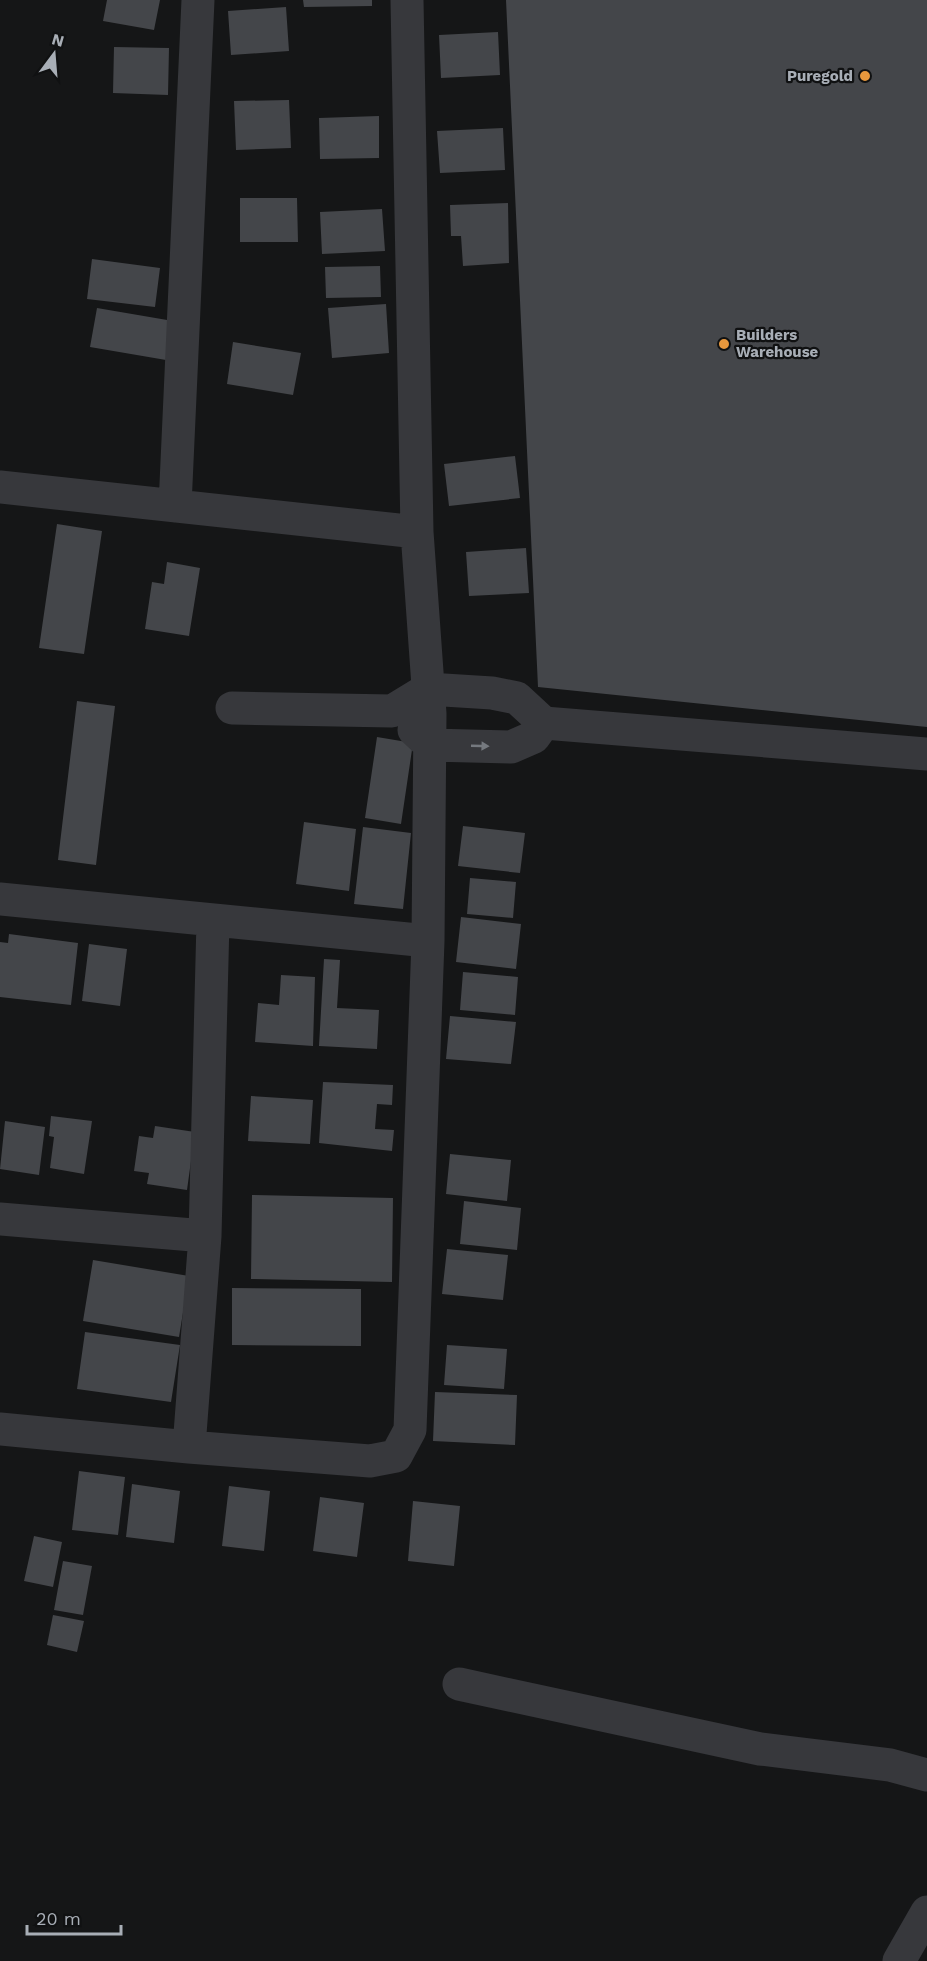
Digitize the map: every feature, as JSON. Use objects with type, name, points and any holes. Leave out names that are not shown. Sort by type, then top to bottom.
[{"type":"street","points":[[175,506],[198,0]]},
{"type":"street","points":[[0,1429],[370,1461],[396,1456],[410,1430],[428,941],[430,745],[417,532],[407,0]]},
{"type":"street","points":[[0,487],[417,532]]},
{"type":"street","points":[[232,708],[392,711],[428,689],[492,693],[517,698],[544,723],[927,754]]},
{"type":"street","points":[[392,711],[430,745],[511,747],[534,737],[544,723]]},
{"type":"street","points":[[0,899],[428,941]]},
{"type":"street","points":[[189,1447],[205,1236],[213,921]]},
{"type":"street","points":[[0,1219],[205,1236]]},
{"type":"street","points":[[459,1684],[760,1749],[890,1765],[927,1775]]},
{"type":"street","points":[[899,1961],[927,1912]]},
{"type":"building","points":[[107,0],[160,0],[154,30],[103,21]]},
{"type":"building","points":[[303,0],[372,0],[372,6],[304,7]]},
{"type":"building","name":"Builders Warehouse","points":[[506,0],[927,0],[927,727],[538,687]]},
{"type":"building","points":[[286,7],[289,51],[231,55],[228,11]]},
{"type":"building","points":[[498,32],[500,75],[441,78],[439,35]]},
{"type":"building","points":[[114,47],[169,48],[168,95],[113,93]]},
{"type":"building","points":[[289,100],[291,148],[236,150],[234,101]]},
{"type":"building","points":[[379,116],[379,158],[320,159],[319,118]]},
{"type":"building","points":[[503,128],[505,170],[440,173],[437,131]]},
{"type":"building","points":[[240,198],[297,198],[298,242],[240,242]]},
{"type":"building","points":[[508,203],[509,263],[463,266],[461,236],[451,236],[450,205]]},
{"type":"building","points":[[382,209],[385,251],[322,254],[320,212]]},
{"type":"building","points":[[92,259],[160,268],[155,307],[87,299]]},
{"type":"building","points":[[380,266],[381,297],[326,298],[325,267]]},
{"type":"building","points":[[386,304],[389,353],[332,358],[328,308]]},
{"type":"building","points":[[97,308],[173,321],[166,360],[90,347]]},
{"type":"building","points":[[233,342],[301,353],[293,395],[227,384]]},
{"type":"building","points":[[515,456],[520,498],[449,506],[444,464]]},
{"type":"building","points":[[57,524],[102,531],[84,654],[39,648]]},
{"type":"building","points":[[526,548],[529,593],[469,596],[466,552]]},
{"type":"building","points":[[167,562],[200,568],[189,636],[145,629],[152,582],[164,584]]},
{"type":"building","points":[[77,701],[115,706],[96,865],[58,860]]},
{"type":"building","points":[[377,737],[413,743],[401,824],[365,818]]},
{"type":"building","points":[[304,822],[356,829],[349,891],[296,884]]},
{"type":"building","points":[[463,826],[525,833],[520,873],[458,866]]},
{"type":"building","points":[[363,827],[411,833],[403,909],[354,904]]},
{"type":"building","points":[[470,878],[516,882],[513,918],[467,914]]},
{"type":"building","points":[[461,917],[521,924],[516,969],[456,962]]},
{"type":"building","points":[[9,934],[78,943],[71,1005],[0,997],[0,942],[8,943]]},
{"type":"building","points":[[89,944],[127,949],[120,1006],[82,1001]]},
{"type":"building","points":[[324,959],[340,960],[337,1008],[379,1010],[377,1049],[319,1046]]},
{"type":"building","points":[[463,972],[518,977],[515,1015],[460,1010]]},
{"type":"building","points":[[281,975],[315,977],[313,1046],[255,1042],[258,1003],[279,1005]]},
{"type":"building","points":[[450,1016],[516,1022],[511,1064],[446,1059]]},
{"type":"building","points":[[323,1082],[393,1085],[392,1105],[377,1104],[375,1129],[394,1130],[392,1151],[319,1143]]},
{"type":"building","points":[[251,1096],[313,1100],[310,1144],[248,1141]]},
{"type":"building","points":[[51,1116],[92,1121],[84,1174],[50,1168],[54,1137],[49,1136]]},
{"type":"building","points":[[5,1121],[45,1127],[39,1175],[0,1169]]},
{"type":"building","points":[[155,1126],[195,1132],[187,1190],[147,1184],[149,1173],[134,1171],[139,1136],[153,1138]]},
{"type":"building","points":[[450,1154],[511,1160],[507,1201],[446,1194]]},
{"type":"building","points":[[252,1195],[393,1198],[392,1282],[251,1279]]},
{"type":"building","points":[[464,1201],[521,1208],[517,1250],[460,1244]]},
{"type":"building","points":[[447,1249],[508,1255],[503,1300],[442,1294]]},
{"type":"building","points":[[93,1260],[189,1276],[179,1337],[83,1321]]},
{"type":"building","points":[[232,1288],[361,1289],[361,1346],[232,1345]]},
{"type":"building","points":[[85,1332],[180,1345],[171,1402],[77,1389]]},
{"type":"building","points":[[447,1345],[507,1349],[504,1389],[444,1385]]},
{"type":"building","points":[[435,1392],[517,1395],[515,1445],[433,1441]]},
{"type":"building","points":[[79,1471],[125,1477],[118,1535],[72,1530]]},
{"type":"building","points":[[132,1484],[180,1491],[174,1543],[126,1537]]},
{"type":"building","points":[[229,1486],[270,1491],[264,1551],[222,1546]]},
{"type":"building","points":[[320,1497],[364,1503],[357,1557],[313,1551]]},
{"type":"building","points":[[413,1501],[460,1506],[454,1566],[408,1561]]},
{"type":"building","points":[[34,1536],[62,1542],[53,1587],[24,1581]]},
{"type":"building","points":[[63,1561],[92,1566],[83,1615],[54,1610]]},
{"type":"building","points":[[53,1615],[84,1621],[77,1652],[47,1645]]},
{"type":"place","name":"Puregold","points":[[865,76]]},
{"type":"place","name":"Builders Warehouse","points":[[724,344]]}]
